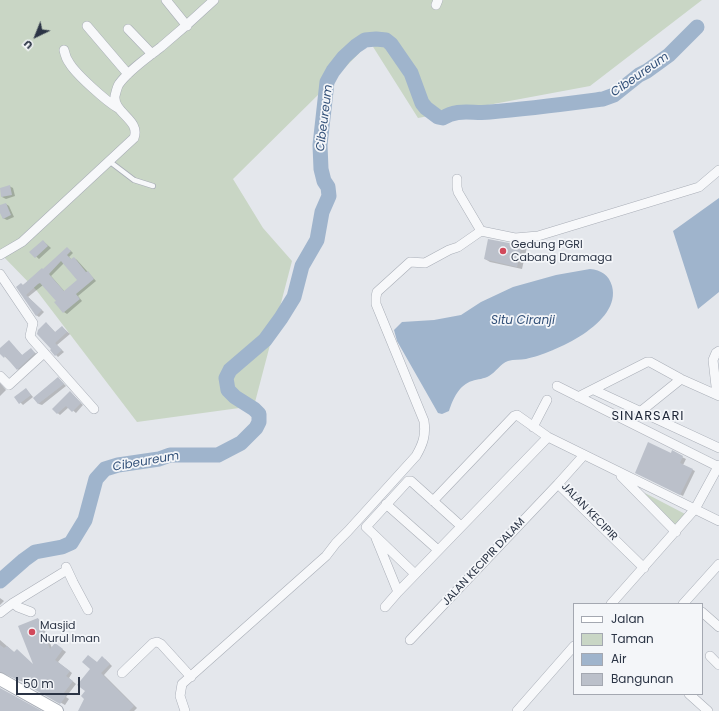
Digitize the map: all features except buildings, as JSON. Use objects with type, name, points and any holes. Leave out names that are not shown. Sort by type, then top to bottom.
[{"type":"street","points":[[166,0],[187,26]]},
{"type":"street","points":[[118,108],[115,98],[116,92],[119,85],[128,74],[187,26],[214,0]]},
{"type":"street","points":[[87,26],[128,74]]},
{"type":"street","points":[[128,29],[152,54]]},
{"type":"street","points":[[0,255],[22,242],[134,138],[136,132],[134,126],[118,108],[109,102],[76,72],[67,59],[64,50]]},
{"type":"street","points":[[185,711],[180,696],[182,684],[326,556],[336,543],[416,456],[425,438],[424,421],[376,304],[377,292],[410,262],[425,263],[449,250],[458,247],[481,231],[515,238],[538,236],[699,187],[719,170]]},
{"type":"street","points":[[458,179],[456,187],[458,192],[481,231]]},
{"type":"street","points":[[0,274],[33,323],[30,336],[94,409]]},
{"type":"street","points":[[718,395],[713,360],[716,353],[719,351]]},
{"type":"street","points":[[0,376],[9,385],[44,353]]},
{"type":"street","points":[[578,397],[647,362],[650,362],[681,379],[718,395]]},
{"type":"street","points":[[640,412],[681,379]]},
{"type":"street","points":[[557,386],[719,466],[695,509],[613,603]]},
{"type":"street","points":[[594,390],[719,448]]},
{"type":"street","points":[[533,427],[547,400]]},
{"type":"street","points":[[433,501],[514,416],[518,416],[548,437],[616,472],[719,521]]},
{"type":"street","points":[[385,607],[461,526],[548,437]]},
{"type":"street","name":"JALAN KECIPIR","points":[[584,455],[558,484],[644,568]]},
{"type":"street","points":[[616,472],[676,532]]},
{"type":"street","points":[[415,574],[366,527],[386,504],[410,481],[461,526]]},
{"type":"street","name":"JALAN KECIPIR DALAM","points":[[410,640],[558,484]]},
{"type":"street","points":[[386,504],[438,550]]},
{"type":"street","points":[[376,538],[398,592]]},
{"type":"street","points":[[0,613],[13,602],[66,568],[88,610]]},
{"type":"street","points":[[688,602],[718,568]]},
{"type":"street","points":[[13,602],[18,607],[31,612]]},
{"type":"street","points":[[703,613],[719,627]]},
{"type":"street","points":[[122,673],[153,643],[157,642],[161,644],[191,676]]},
{"type":"street","points":[[517,711],[573,647]]},
{"type":"street","points":[[710,656],[719,665]]},
{"type":"street","points":[[0,679],[57,711]]},
{"type":"street","points":[[689,695],[708,711]]},
{"type":"lane","points":[[109,161],[134,180],[154,186]]},
{"type":"green space","points":[[0,0],[702,0],[590,86],[418,118],[370,42],[233,179],[263,228],[292,261],[254,406],[137,422],[37,291],[0,253]]},
{"type":"green space","points":[[641,491],[687,515],[675,529]]},
{"type":"water","points":[[719,198],[719,292],[698,309],[673,231]]},
{"type":"water","name":"Situ Ciranji","points":[[590,269],[607,276],[612,286],[612,300],[607,312],[597,324],[568,343],[553,350],[526,359],[508,361],[489,376],[467,383],[457,393],[449,411],[442,414],[438,413],[397,341],[394,330],[402,322],[434,320],[461,315],[481,302],[513,287],[556,275]]},
{"type":"waterway","name":"Cibeureum","points":[[0,581],[35,552],[62,547],[71,543],[85,520],[96,479],[105,469],[118,465],[159,459],[170,455],[218,455],[241,443],[256,428],[259,422],[259,414],[235,397],[228,390],[226,378],[230,370],[265,340],[281,318],[294,297],[302,266],[317,240],[322,212],[329,196],[328,187],[324,181],[321,169],[320,145],[327,82],[333,71],[344,57],[356,46],[365,40],[376,39],[386,40],[391,44],[411,73],[422,103],[438,117],[443,118],[460,112],[504,111],[603,99],[614,95],[639,75],[669,55],[697,27]]},
{"type":"place","name":"Gedung PGRI Cabang Dramaga","points":[[503,251]]},
{"type":"place","name":"Masjid Nurul Iman","points":[[32,632]]},
{"type":"district","name":"SINARSARI","points":[[648,417]]}]
